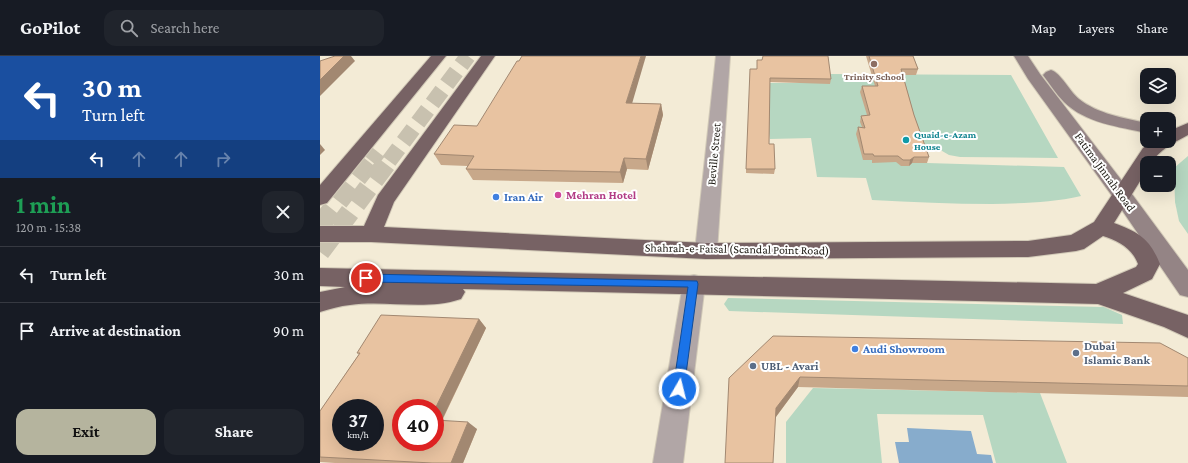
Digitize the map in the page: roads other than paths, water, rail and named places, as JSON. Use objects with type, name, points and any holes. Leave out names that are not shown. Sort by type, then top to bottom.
[{"type":"highway","points":[[320,198],[439,56]]},
{"type":"highway","points":[[371,234],[384,200],[488,56]]},
{"type":"highway","points":[[1098,294],[1144,273],[1149,264],[1146,254],[1140,244],[1124,235],[1101,227],[1149,152],[1155,148]]},
{"type":"highway","name":"Shahrah-e-Faisal (Scandal Point Road)","points":[[320,234],[371,234],[706,251],[1028,249],[1076,243],[1101,227]]},
{"type":"highway","points":[[320,277],[1098,294],[1172,319],[1188,327]]},
{"type":"highway","points":[[320,302],[350,295],[426,295],[534,282]]},
{"type":"main road","name":"Fatima Jinnah Road","points":[[1021,56],[1033,76],[1122,195],[1188,288]]},
{"type":"main road","points":[[1038,56],[1065,94],[1077,105],[1098,115],[1140,126]]},
{"type":"street","name":"Beville Street","points":[[706,251],[723,56]]},
{"type":"street","points":[[668,463],[694,284]]},
{"type":"water","points":[[907,428],[971,431],[977,454],[991,455],[993,463],[899,463],[895,442],[909,442]]},
{"type":"tunnel","points":[[389,161],[468,56]]},
{"type":"tunnel","points":[[371,161],[378,152]]},
{"type":"tunnel","points":[[320,225],[371,160]]},
{"type":"tunnel","points":[[320,252],[389,160]]},
{"type":"place","name":"Trinity School","points":[[874,64]]},
{"type":"place","name":"Quaid-e-Azam House","points":[[906,140]]},
{"type":"place","name":"Mehran Hotel","points":[[558,195]]},
{"type":"place","name":"Iran Air","points":[[496,197]]},
{"type":"place","name":"Audi Showroom","points":[[855,349]]},
{"type":"place","name":"Dubai Islamic Bank","points":[[1076,353]]},
{"type":"place","name":"UBL - Avari","points":[[753,366]]}]
